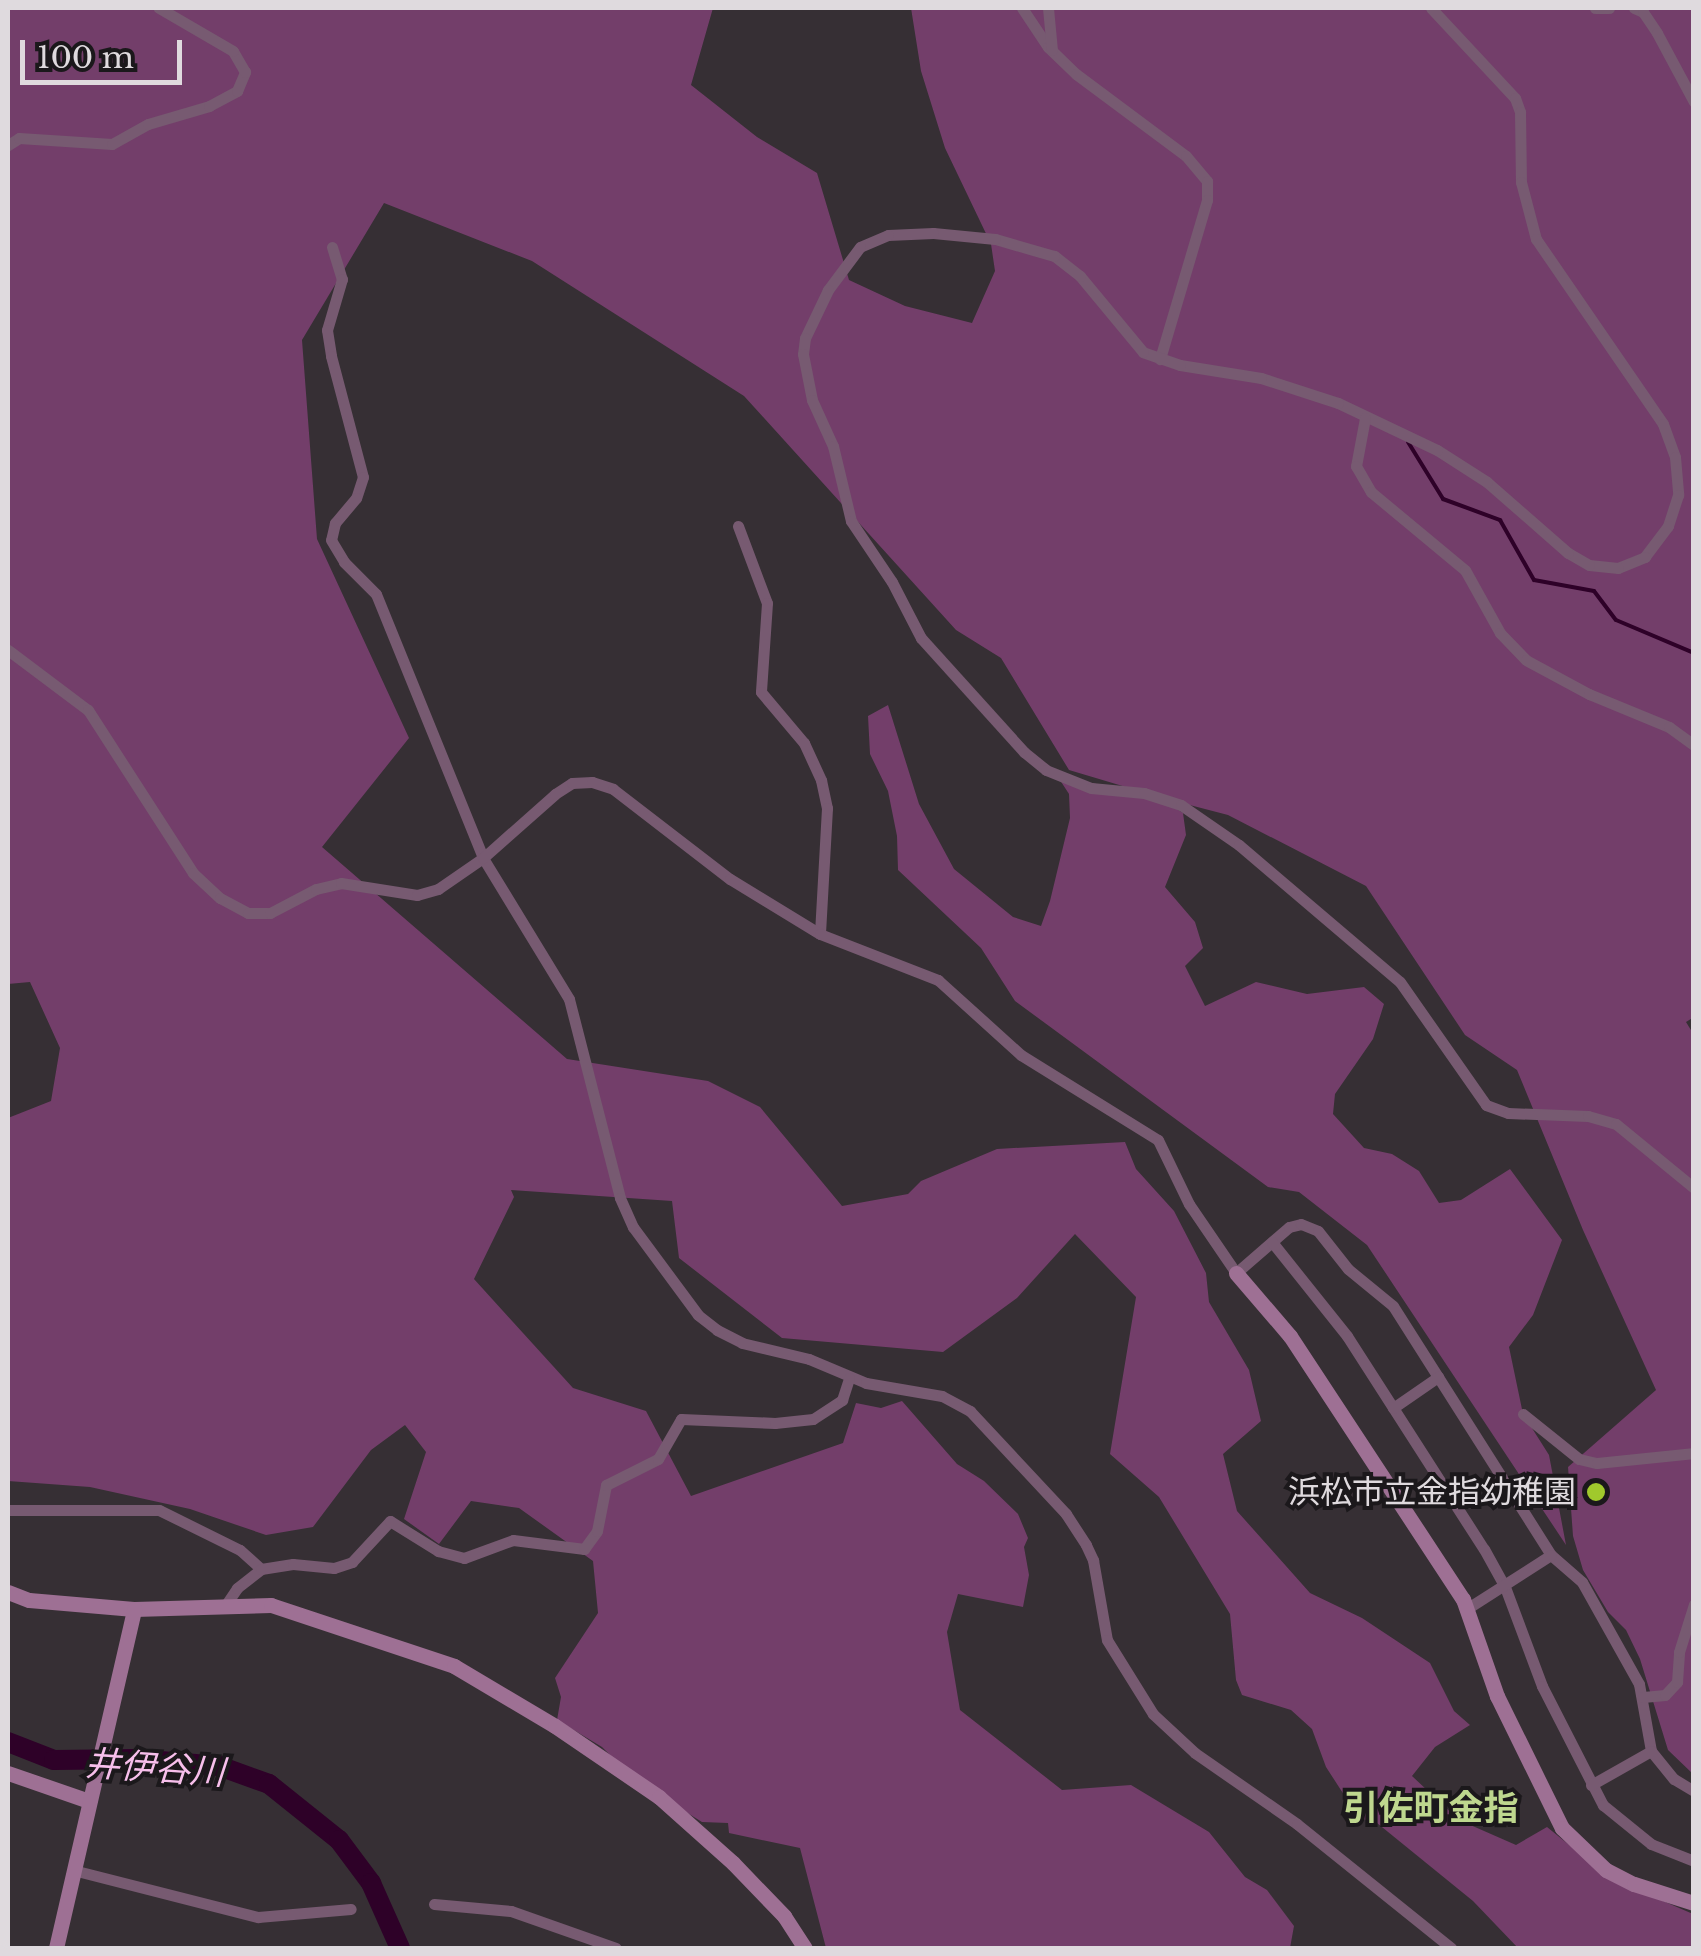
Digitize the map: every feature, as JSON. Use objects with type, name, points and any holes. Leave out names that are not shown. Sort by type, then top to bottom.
[{"type":"street","points":[[8,145],[19,138],[92,146],[112,144],[148,124],[209,106],[237,92],[245,72],[234,51],[160,8]]},
{"type":"street","points":[[1022,8],[1052,50],[1116,106],[1186,156],[1207,181],[1207,200],[1160,359]]},
{"type":"street","points":[[1048,8],[1052,50]]},
{"type":"street","points":[[1432,8],[1502,79],[1518,104],[1521,182],[1536,239],[1664,424],[1675,457],[1678,496],[1668,526],[1645,556],[1624,567],[1600,568],[1568,553],[1458,461],[1338,403],[1261,378],[1160,359],[1143,352],[1080,276],[1054,256],[995,240],[933,233],[888,234],[860,247],[844,264],[813,316],[803,354],[812,400],[833,446],[850,521],[892,582],[921,638],[1024,752],[1046,770],[1091,788],[1144,793],[1181,805],[1239,845],[1400,982],[1486,1105],[1508,1113],[1588,1116],[1616,1124],[1694,1188]]},
{"type":"street","points":[[1594,8],[1610,8]]},
{"type":"street","points":[[1634,8],[1643,12],[1657,33],[1694,102]]},
{"type":"street","points":[[332,247],[342,279],[328,330],[331,356],[363,477],[356,498],[335,523],[331,540],[344,562],[376,594],[396,634],[483,858],[568,999],[620,1198],[633,1227],[698,1314],[717,1330],[742,1343],[809,1359],[849,1378],[942,1396],[970,1411],[1066,1514],[1086,1545],[1093,1560],[1107,1640],[1153,1714],[1195,1753],[1297,1824],[1451,1948]]},
{"type":"street","points":[[1365,418],[1356,466],[1370,492],[1465,570],[1500,632],[1526,660],[1588,694],[1669,727],[1694,745]]},
{"type":"street","points":[[738,526],[766,603],[761,692],[804,743],[821,780],[827,808],[820,934]]},
{"type":"street","points":[[8,650],[88,710],[194,873],[220,898],[248,913],[270,913],[316,890],[341,883],[417,895],[460,877],[554,794],[572,783],[592,782],[613,789],[730,878],[820,934],[938,980],[1021,1054],[1158,1140],[1189,1204],[1236,1273],[1290,1336],[1468,1608],[1497,1696],[1562,1828],[1606,1870],[1694,1904]]},
{"type":"street","points":[[1236,1273],[1296,1224],[1318,1231],[1348,1269],[1393,1306],[1551,1555],[1582,1582],[1642,1697],[1651,1750],[1674,1779],[1694,1790]]},
{"type":"street","points":[[1272,1242],[1347,1336],[1505,1587],[1542,1686],[1603,1805],[1634,1833],[1694,1861]]},
{"type":"street","points":[[1393,1408],[1438,1377]]},
{"type":"street","points":[[226,1602],[261,1569],[293,1564],[344,1566],[361,1556],[380,1527],[390,1521],[438,1551],[464,1558],[513,1540],[584,1550],[597,1531],[606,1485],[658,1459],[682,1420],[755,1423],[812,1419],[842,1400],[849,1378]]},
{"type":"street","points":[[1523,1414],[1579,1458],[1597,1463],[1694,1453]]},
{"type":"street","points":[[8,1510],[159,1510],[240,1550],[261,1569]]},
{"type":"street","points":[[1468,1608],[1551,1555]]},
{"type":"street","points":[[8,1592],[29,1600],[134,1609],[226,1602],[305,1612],[454,1666],[499,1690],[659,1796],[733,1862],[784,1916],[804,1948]]},
{"type":"street","points":[[1642,1697],[1664,1694],[1677,1682],[1679,1652],[1694,1604]]},
{"type":"street","points":[[56,1948],[134,1609]]},
{"type":"street","points":[[1591,1784],[1651,1750]]},
{"type":"street","points":[[8,1773],[90,1796]]},
{"type":"street","points":[[73,1870],[258,1917],[350,1910]]},
{"type":"street","points":[[434,1904],[511,1911],[616,1948]]},
{"type":"shaded area","points":[[8,8],[713,8],[691,85],[757,137],[817,173],[849,280],[905,306],[972,323],[995,271],[991,244],[945,148],[921,71],[911,8],[1693,8],[1694,1017],[1686,1022],[1694,1035],[1693,1774],[1668,1750],[1640,1659],[1626,1630],[1608,1612],[1583,1570],[1573,1536],[1568,1467],[1656,1390],[1583,1230],[1517,1070],[1465,1035],[1366,886],[1228,815],[1159,797],[1183,813],[1186,835],[1165,887],[1195,922],[1203,948],[1185,966],[1205,1006],[1256,982],[1307,994],[1364,987],[1384,1004],[1373,1039],[1335,1094],[1333,1114],[1364,1148],[1392,1154],[1419,1171],[1439,1203],[1461,1200],[1510,1169],[1562,1240],[1533,1315],[1509,1347],[1523,1414],[1549,1455],[1566,1545],[1367,1245],[1299,1192],[1268,1187],[1015,1001],[981,948],[898,870],[897,836],[888,791],[870,754],[868,716],[888,705],[919,804],[954,869],[1013,917],[1041,926],[1050,901],[1070,818],[1069,794],[1058,777],[1146,793],[1069,770],[1001,658],[956,630],[744,396],[532,261],[384,203],[302,340],[317,539],[409,738],[322,847],[567,1059],[708,1081],[760,1107],[842,1206],[908,1194],[921,1181],[997,1149],[1125,1142],[1136,1169],[1174,1211],[1206,1273],[1209,1302],[1249,1370],[1261,1421],[1223,1454],[1237,1511],[1310,1593],[1362,1618],[1430,1663],[1454,1711],[1470,1725],[1435,1747],[1412,1776],[1459,1820],[1516,1845],[1547,1827],[1610,1878],[1693,1914],[1693,1948],[1518,1948],[1473,1901],[1377,1823],[1359,1818],[1326,1767],[1312,1729],[1291,1710],[1242,1695],[1236,1680],[1230,1614],[1159,1497],[1110,1454],[1136,1297],[1075,1234],[1017,1298],[943,1352],[782,1338],[679,1258],[672,1201],[511,1190],[514,1197],[474,1279],[573,1388],[646,1411],[691,1496],[843,1443],[856,1403],[881,1408],[902,1401],[957,1464],[984,1481],[1018,1514],[1028,1538],[1024,1547],[1029,1575],[1023,1607],[958,1594],[947,1632],[960,1710],[1062,1790],[1131,1785],[1209,1832],[1245,1877],[1267,1890],[1294,1926],[1290,1948],[826,1948],[800,1848],[729,1833],[728,1823],[702,1822],[636,1781],[602,1747],[557,1720],[561,1697],[555,1678],[598,1613],[593,1561],[519,1508],[471,1501],[439,1544],[404,1519],[426,1452],[405,1425],[371,1450],[313,1527],[266,1535],[190,1509],[90,1487],[8,1481],[8,1118],[51,1101],[60,1048],[30,982],[8,984]]},
{"type":"waterway","points":[[1408,442],[1443,499],[1500,520],[1534,580],[1594,591],[1616,620],[1694,653]]},
{"type":"waterway","name":"井伊谷川","points":[[8,1742],[54,1760],[137,1759],[219,1766],[269,1784],[339,1840],[371,1883],[400,1948]]},
{"type":"place","name":"浜松市立金指幼稚園","points":[[1596,1492]]},
{"type":"district","name":"引佐町金指","points":[[1431,1808]]}]
